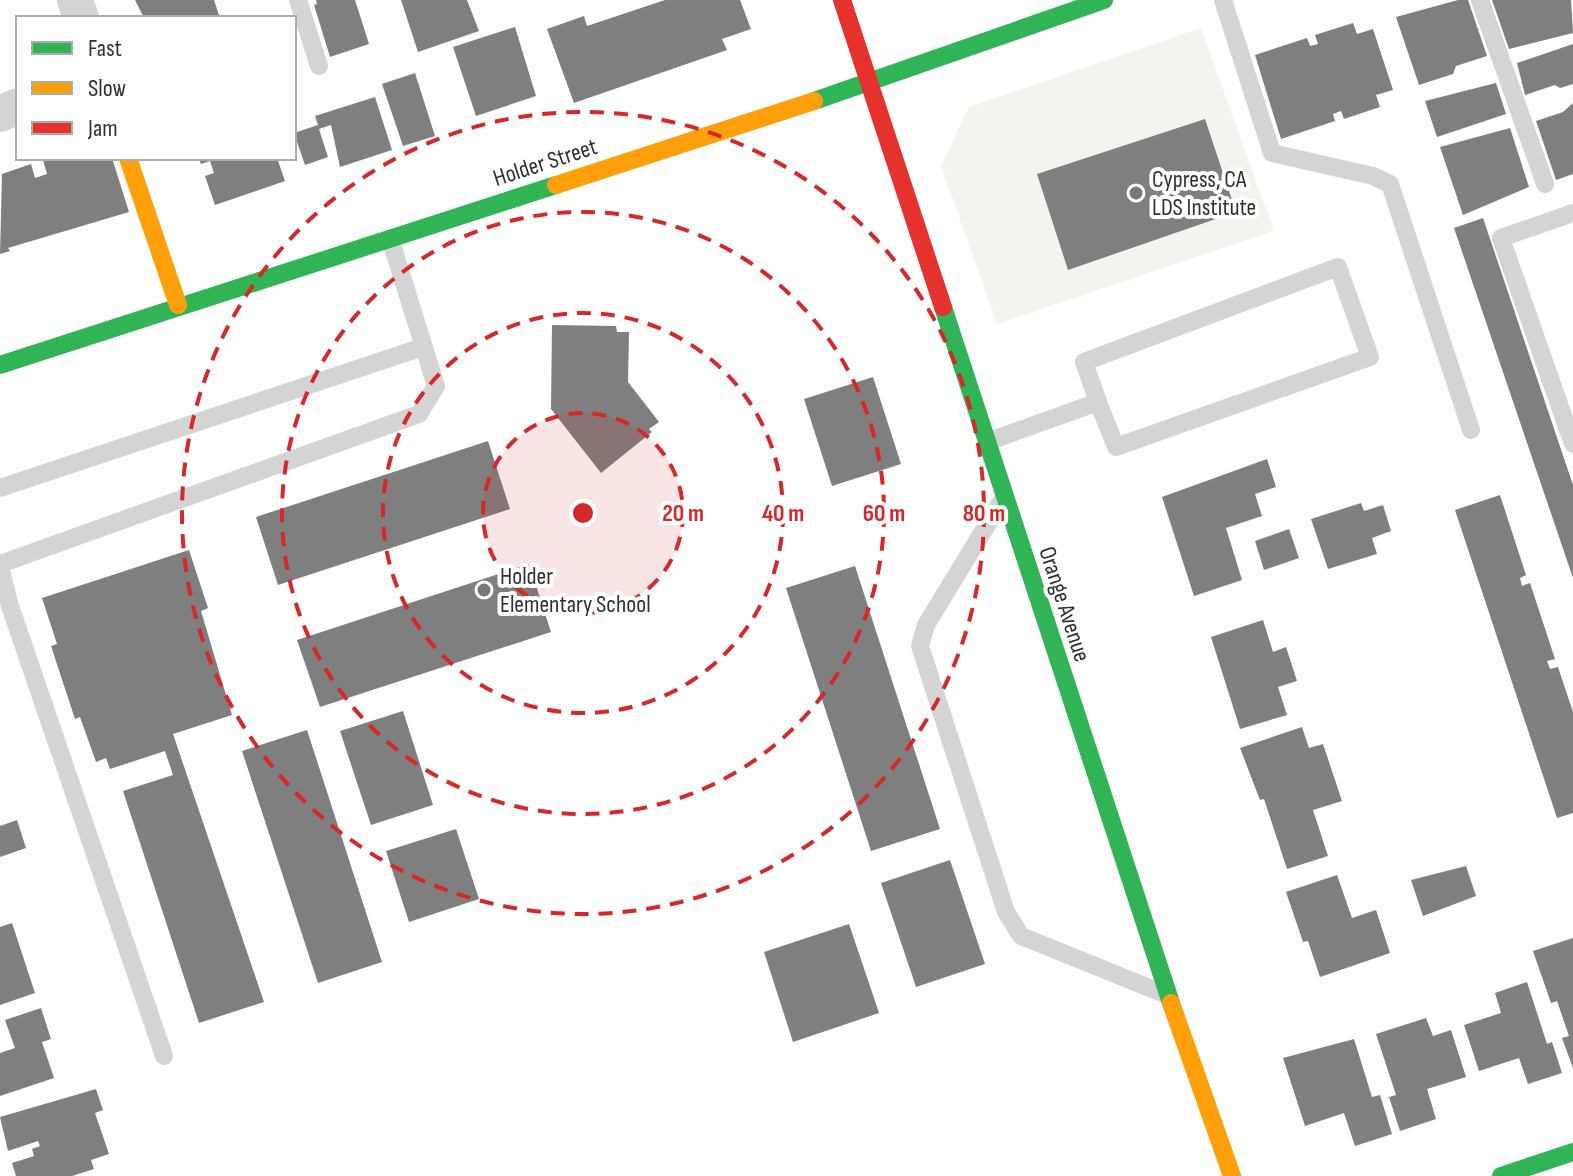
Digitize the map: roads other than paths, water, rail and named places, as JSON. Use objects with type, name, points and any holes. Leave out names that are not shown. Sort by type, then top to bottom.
[{"type":"street","name":"Orange Avenue","points":[[842,0],[1168,995],[1232,1176]]},
{"type":"street","name":"Holder Street","points":[[0,365],[869,83],[1104,0]]},
{"type":"street","points":[[129,160],[178,305]]},
{"type":"street","points":[[1501,1176],[1573,1152]]},
{"type":"lane","points":[[298,0],[319,66]]},
{"type":"lane","points":[[1223,0],[1272,153],[1373,176],[1390,184],[1471,430]]},
{"type":"lane","points":[[1480,0],[1545,184]]},
{"type":"lane","points":[[1573,213],[1501,238],[1573,444]]},
{"type":"lane","points":[[164,1056],[15,621],[0,565],[419,414],[436,386],[390,237]]},
{"type":"lane","points":[[1338,267],[1370,357],[1116,447],[1098,402],[1084,362],[1338,267]]},
{"type":"lane","points":[[0,488],[423,347]]},
{"type":"lane","points":[[987,442],[1098,402]]},
{"type":"lane","points":[[1005,496],[926,625],[920,646],[1001,897],[1021,936],[1168,995]]},
{"type":"place","name":"Cypress, CA LDS Institute","points":[[1136,193]]},
{"type":"place","name":"Holder Elementary School","points":[[484,590]]}]
